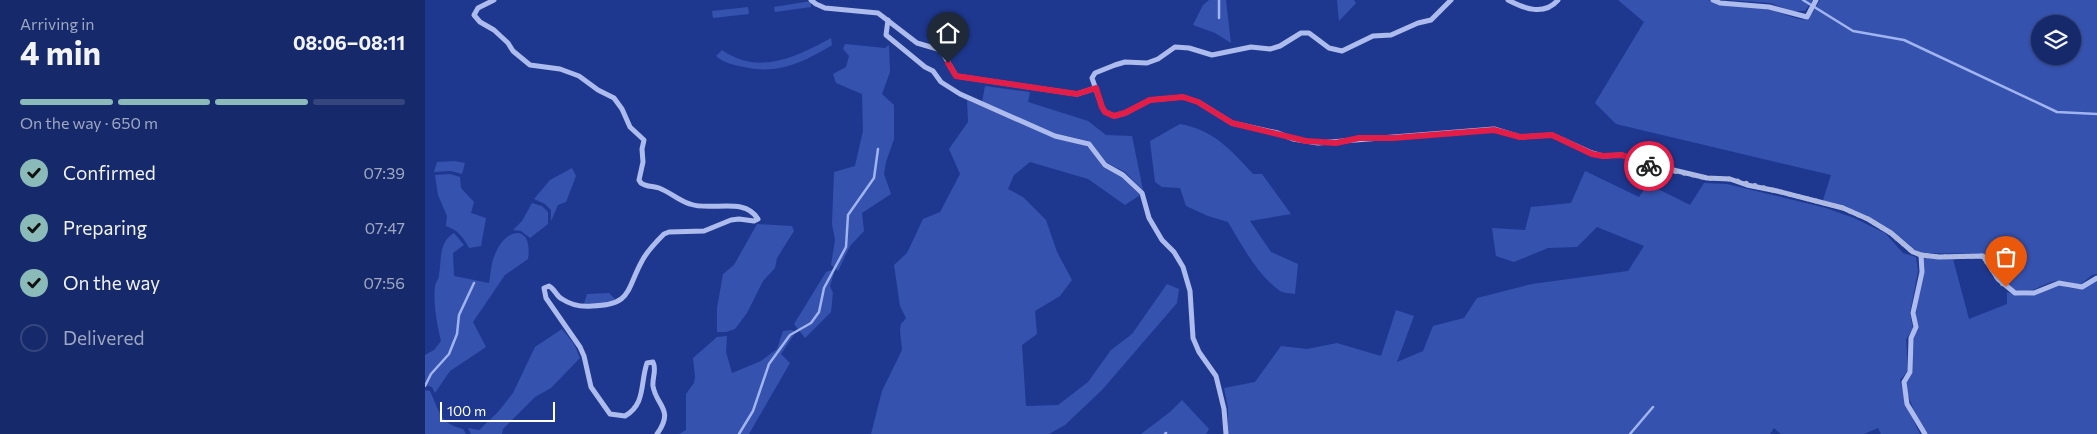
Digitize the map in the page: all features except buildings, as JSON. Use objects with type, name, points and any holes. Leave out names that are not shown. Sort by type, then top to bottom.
[{"type":"street","points":[[494,0],[478,8],[474,16],[494,30],[523,60],[530,65],[560,69],[579,76],[598,90],[608,94],[618,104],[625,113],[627,123],[644,140],[643,162],[639,180],[644,186],[661,189],[689,204],[704,206],[732,205],[747,209],[753,212],[758,219],[754,221],[731,220],[704,231],[669,232],[664,234],[642,260],[626,294],[613,305],[579,306],[563,299],[555,293],[552,287],[544,288],[546,298],[580,347],[591,387],[610,414],[625,416],[636,408],[642,393],[647,363],[653,362],[655,366],[654,389],[662,403],[664,412],[663,425],[657,434]]},
{"type":"street","points":[[811,0],[825,8],[878,13],[917,43],[941,50],[956,76],[1077,94],[1096,88]]},
{"type":"street","points":[[1451,0],[1431,20],[1418,23],[1391,35],[1373,36],[1342,50],[1329,48],[1309,33],[1301,33],[1280,46],[1270,49],[1251,47],[1213,55],[1189,48],[1175,47],[1158,59],[1147,63],[1125,62],[1095,73],[1092,78],[1102,107],[1105,112],[1114,116],[1125,113],[1150,100],[1183,97],[1198,102],[1232,123],[1278,133],[1293,139],[1318,143],[1494,130],[1520,137],[1552,135],[1592,154],[1603,156],[1622,155],[1653,168],[1665,168],[1707,178],[1730,179],[1843,208],[1891,233],[1913,252],[1921,255],[1939,257],[1983,256],[1998,279],[2015,293],[2034,293],[2059,283],[2082,287],[2097,278]]},
{"type":"street","points":[[1508,0],[1538,11],[1552,7],[1558,0]]},
{"type":"street","points":[[1713,0],[1720,3],[1769,7],[1807,17],[1817,0]]},
{"type":"street","points":[[888,20],[886,36],[925,67],[933,71],[941,82],[960,94],[1012,118],[1055,136],[1089,144],[1105,165],[1123,175],[1142,193],[1149,218],[1162,240],[1174,252],[1183,267],[1189,291],[1193,338],[1199,352],[1216,376],[1224,409],[1226,434]]},
{"type":"street","points":[[1921,255],[1922,272],[1913,312],[1915,328],[1911,338],[1910,372],[1903,382],[1907,404],[1925,434]]},
{"type":"shaded area","points":[[1209,0],[1226,0],[1231,43],[1215,33],[1193,25],[1203,5]]},
{"type":"shaded area","points":[[1337,0],[1354,0],[1356,3],[1339,21]]},
{"type":"shaded area","points":[[1618,0],[1708,0],[1723,5],[1770,10],[1808,20],[1820,0],[2097,0],[2097,274],[2092,275],[2080,285],[2059,281],[2031,291],[2025,292],[2012,289],[2002,280],[1984,254],[1920,253],[1877,221],[1823,200],[1831,175],[1616,124],[1595,103],[1644,22]]},
{"type":"shaded area","points":[[1729,0],[1813,0],[1805,11],[1792,11],[1770,3]]},
{"type":"shaded area","points":[[811,1],[811,7],[775,12],[774,7]]},
{"type":"shaded area","points":[[748,7],[749,14],[713,18],[712,11]]},
{"type":"shaded area","points":[[831,38],[832,45],[822,51],[801,62],[779,68],[756,69],[744,67],[726,62],[716,56],[722,50],[736,58],[750,62],[764,63],[777,61],[804,52]]},
{"type":"shaded area","points":[[845,44],[885,48],[889,45],[890,72],[882,94],[894,105],[894,139],[884,174],[891,194],[862,213],[864,231],[850,246],[838,271],[831,265],[835,240],[832,224],[834,172],[855,166],[863,131],[862,94],[836,83],[833,74],[846,67],[849,56],[843,49]]},
{"type":"shaded area","points":[[985,86],[1030,92],[1028,102],[1088,121],[1106,135],[1132,136],[1143,190],[1125,172],[1107,163],[1089,141],[1054,133],[982,103]]},
{"type":"shaded area","points":[[967,100],[1055,138],[1089,147],[1103,167],[1122,177],[1140,195],[1125,205],[1088,179],[1030,162],[1014,175],[1008,189],[1023,197],[1046,220],[1057,252],[1072,280],[1060,296],[1035,311],[1037,334],[1022,345],[1026,406],[1058,405],[1088,382],[1111,350],[1132,334],[1167,284],[1179,289],[1177,303],[1102,390],[1065,425],[1049,434],[871,434],[882,391],[902,350],[900,330],[901,324],[906,318],[900,306],[894,265],[907,253],[923,219],[940,212],[960,174],[949,149],[968,122]]},
{"type":"shaded area","points":[[1180,124],[1203,131],[1212,136],[1229,149],[1253,174],[1262,174],[1291,214],[1250,221],[1271,252],[1298,264],[1295,294],[1280,291],[1264,277],[1228,222],[1208,216],[1186,206],[1180,188],[1162,187],[1155,182],[1150,141]]},
{"type":"shaded area","points":[[455,161],[465,163],[462,174],[451,171],[434,172],[437,162]]},
{"type":"shaded area","points":[[572,168],[576,176],[566,202],[558,205],[551,221],[551,210],[545,204],[534,199],[550,180]]},
{"type":"shaded area","points":[[1585,171],[1639,197],[1648,184],[1690,205],[1704,183],[1727,184],[1826,208],[1854,218],[1885,233],[1903,253],[1916,257],[1918,271],[1910,313],[1913,329],[1906,339],[1908,371],[1900,380],[1906,405],[1920,434],[1881,434],[1878,428],[1864,434],[1781,434],[1774,428],[1770,434],[1228,434],[1228,408],[1224,388],[1255,382],[1281,346],[1307,349],[1337,343],[1381,356],[1396,310],[1414,316],[1397,362],[1423,351],[1433,326],[1464,318],[1477,298],[1532,284],[1628,271],[1644,246],[1597,227],[1577,247],[1548,248],[1514,262],[1496,256],[1492,228],[1525,230],[1531,207],[1571,203]]},
{"type":"shaded area","points":[[450,174],[460,177],[461,188],[474,202],[471,213],[486,218],[481,246],[469,248],[460,234],[446,226],[447,216],[438,195],[435,175]]},
{"type":"shaded area","points":[[532,203],[542,206],[548,212],[548,224],[530,238],[521,231],[513,230],[522,221]]},
{"type":"shaded area","points":[[757,224],[792,226],[794,231],[777,258],[775,268],[763,281],[747,313],[735,329],[717,332],[717,308],[723,274],[734,265]]},
{"type":"shaded area","points":[[454,233],[464,245],[453,253],[454,276],[489,283],[496,252],[501,243],[513,234],[523,235],[527,240],[529,248],[528,259],[505,275],[473,322],[486,347],[450,371],[435,393],[432,387],[425,385],[425,355],[434,350],[441,341],[435,307],[435,286],[439,276],[443,246]]},
{"type":"shaded area","points":[[1923,258],[1953,259],[1969,319],[2007,304],[2007,292],[2014,295],[2027,296],[2039,293],[2058,284],[2069,288],[2078,288],[2097,281],[2097,434],[1928,434],[1917,419],[1906,390],[1906,381],[1913,371],[1913,338]]},
{"type":"shaded area","points":[[831,270],[834,273],[830,286],[833,293],[831,312],[805,338],[794,324],[826,272]]},
{"type":"shaded area","points":[[609,293],[616,300],[609,303],[584,304],[587,294]]},
{"type":"shaded area","points":[[562,329],[574,344],[580,358],[551,388],[535,397],[503,429],[502,434],[471,434],[468,428],[479,430],[498,412],[513,393],[535,347]]},
{"type":"shaded area","points":[[792,330],[795,333],[781,354],[790,363],[749,434],[679,434],[686,430],[686,394],[694,383],[695,377],[693,358],[717,337],[727,336],[726,352],[732,373],[761,361],[777,349],[783,331]]},
{"type":"shaded area","points":[[425,390],[430,391],[441,416],[455,427],[463,429],[466,434],[425,434]]},
{"type":"shaded area","points":[[1182,400],[1209,429],[1206,434],[1141,434],[1170,412]]},
{"type":"waterway","points":[[1219,0],[1219,18]]},
{"type":"waterway","points":[[1803,0],[1853,31],[1904,40],[2057,112],[2097,114]]},
{"type":"waterway","points":[[739,434],[753,411],[769,364],[790,335],[811,323],[819,312],[824,288],[846,247],[848,215],[874,178],[878,149]]},
{"type":"waterway","points":[[425,386],[431,374],[449,354],[457,334],[459,315],[474,283]]},
{"type":"waterway","points":[[1630,434],[1653,407]]},
{"type":"way so far","points":[[1649,166],[1707,178],[1730,179],[1747,185],[1843,208],[1868,219],[1891,233],[1913,252],[1921,255],[1939,257],[1983,256],[1998,279],[2006,287]]},
{"type":"route","points":[[948,63],[956,76],[975,80],[1077,94],[1096,88],[1105,112],[1114,116],[1125,113],[1150,100],[1183,97],[1216,111],[1232,123],[1278,133],[1293,139],[1318,143],[1336,143],[1359,138],[1393,138],[1494,130],[1520,137],[1552,135],[1592,154],[1603,156],[1622,155],[1649,166]]}]
